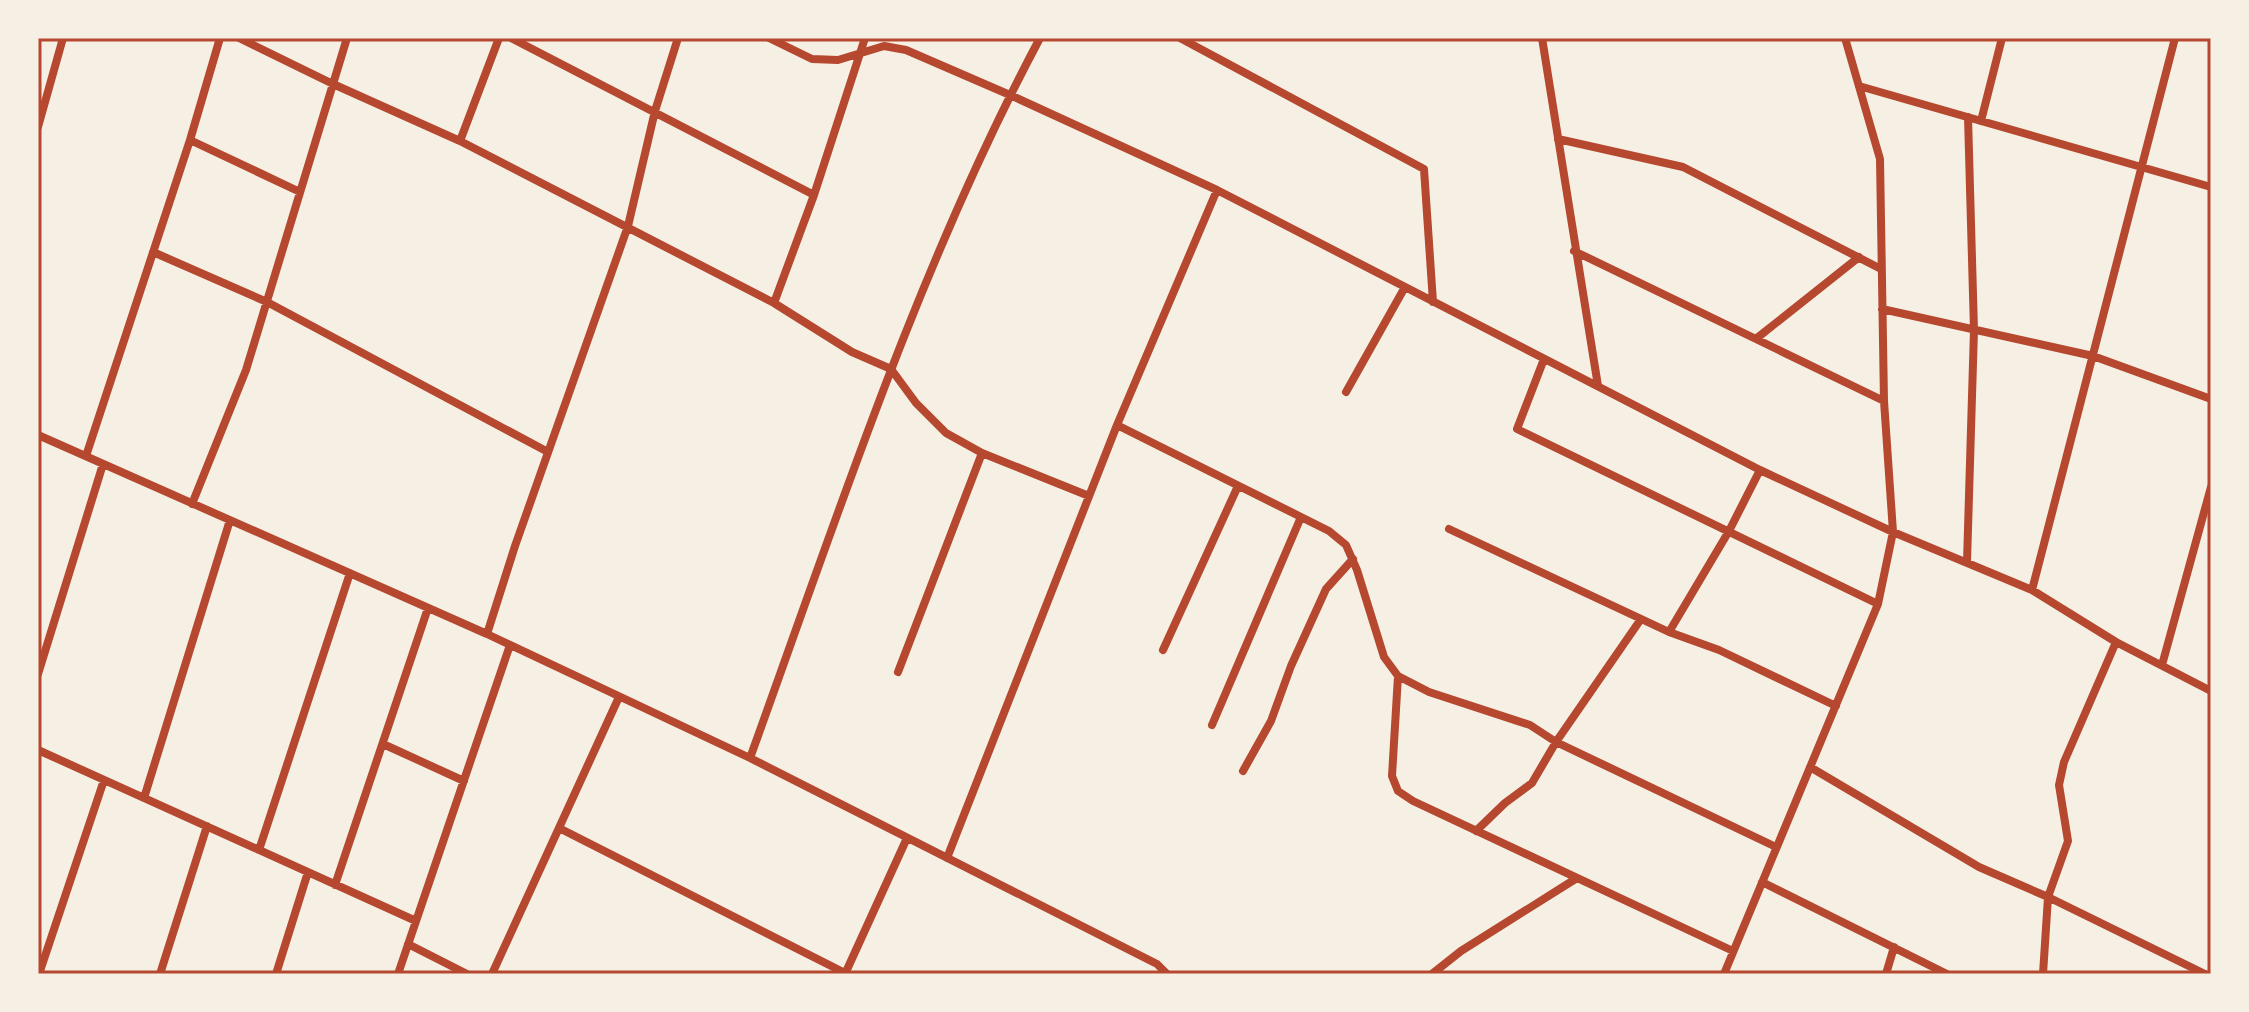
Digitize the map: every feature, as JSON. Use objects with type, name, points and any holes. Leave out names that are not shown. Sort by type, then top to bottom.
[{"type":"street","points":[[38,127],[63,38]]},
{"type":"street","points":[[86,456],[190,140],[220,38]]},
{"type":"street","points":[[239,38],[460,141],[774,303],[852,352],[891,369],[916,403],[946,433],[982,453],[1089,496]]},
{"type":"street","points":[[192,504],[246,370],[347,38]]},
{"type":"street","points":[[460,141],[499,38]]},
{"type":"street","points":[[511,38],[814,195]]},
{"type":"street","points":[[487,634],[628,226],[655,111],[678,38]]},
{"type":"street","points":[[769,38],[812,59],[838,60],[884,46],[906,50],[1010,95],[1217,190],[1760,470],[1893,532],[2032,590],[2116,642],[2211,691]]},
{"type":"street","points":[[774,303],[814,195],[865,38]]},
{"type":"street","points":[[750,758],[911,316],[1010,95],[1040,38]]},
{"type":"street","points":[[1180,38],[1424,169],[1433,302]]},
{"type":"street","points":[[1542,38],[1598,386]]},
{"type":"street","points":[[1724,974],[1878,604],[1893,532],[1884,401],[1880,159],[1845,38]]},
{"type":"street","points":[[1981,121],[2002,38]]},
{"type":"street","points":[[2032,590],[2175,38]]},
{"type":"street","points":[[1859,86],[2211,187]]},
{"type":"street","points":[[1967,562],[1974,330],[1968,117]]},
{"type":"street","points":[[1558,139],[1683,167],[1881,269]]},
{"type":"street","points":[[190,140],[300,192]]},
{"type":"street","points":[[947,858],[1117,425],[1217,190]]},
{"type":"street","points":[[1574,251],[1884,401]]},
{"type":"street","points":[[153,252],[267,302],[548,452]]},
{"type":"street","points":[[1757,338],[1859,257]]},
{"type":"street","points":[[1346,392],[1405,287]]},
{"type":"street","points":[[1882,309],[2093,356],[2211,399]]},
{"type":"street","points":[[1544,359],[1517,429],[1878,604]]},
{"type":"street","points":[[1117,425],[1329,531],[1346,545],[1384,657],[1398,676],[1429,692],[1530,725],[1556,742],[1776,847]]},
{"type":"street","points":[[38,435],[487,634],[750,758],[1167,974]]},
{"type":"street","points":[[898,672],[982,453]]},
{"type":"street","points":[[38,674],[103,464]]},
{"type":"street","points":[[1669,632],[1729,531],[1760,470]]},
{"type":"street","points":[[1163,650],[1238,486]]},
{"type":"street","points":[[2162,665],[2211,487]]},
{"type":"street","points":[[1212,725],[1301,517]]},
{"type":"street","points":[[144,798],[230,520]]},
{"type":"street","points":[[1449,529],[1836,706]]},
{"type":"street","points":[[1243,771],[1271,721],[1291,666],[1326,589],[1353,559]]},
{"type":"street","points":[[259,850],[350,573]]},
{"type":"street","points":[[335,885],[428,608]]},
{"type":"street","points":[[1476,831],[1532,783],[1556,742],[1641,619]]},
{"type":"street","points":[[2043,974],[2048,897],[2068,841],[2059,785],[2064,762],[2116,642]]},
{"type":"street","points":[[398,974],[510,645]]},
{"type":"street","points":[[1398,676],[1392,776],[1398,791],[1476,831],[1733,951]]},
{"type":"street","points":[[492,974],[619,697]]},
{"type":"street","points":[[383,744],[464,781]]},
{"type":"street","points":[[38,750],[416,921]]},
{"type":"street","points":[[1810,767],[1979,867],[2048,897],[2205,974]]},
{"type":"street","points":[[39,974],[104,780]]},
{"type":"street","points":[[160,974],[207,826]]},
{"type":"street","points":[[559,828],[846,974],[907,838]]},
{"type":"street","points":[[276,974],[308,872]]},
{"type":"street","points":[[1432,974],[1461,951],[1577,878]]},
{"type":"street","points":[[1762,882],[1947,974]]},
{"type":"street","points":[[408,944],[467,974]]},
{"type":"street","points":[[1886,974],[1894,947]]}]
